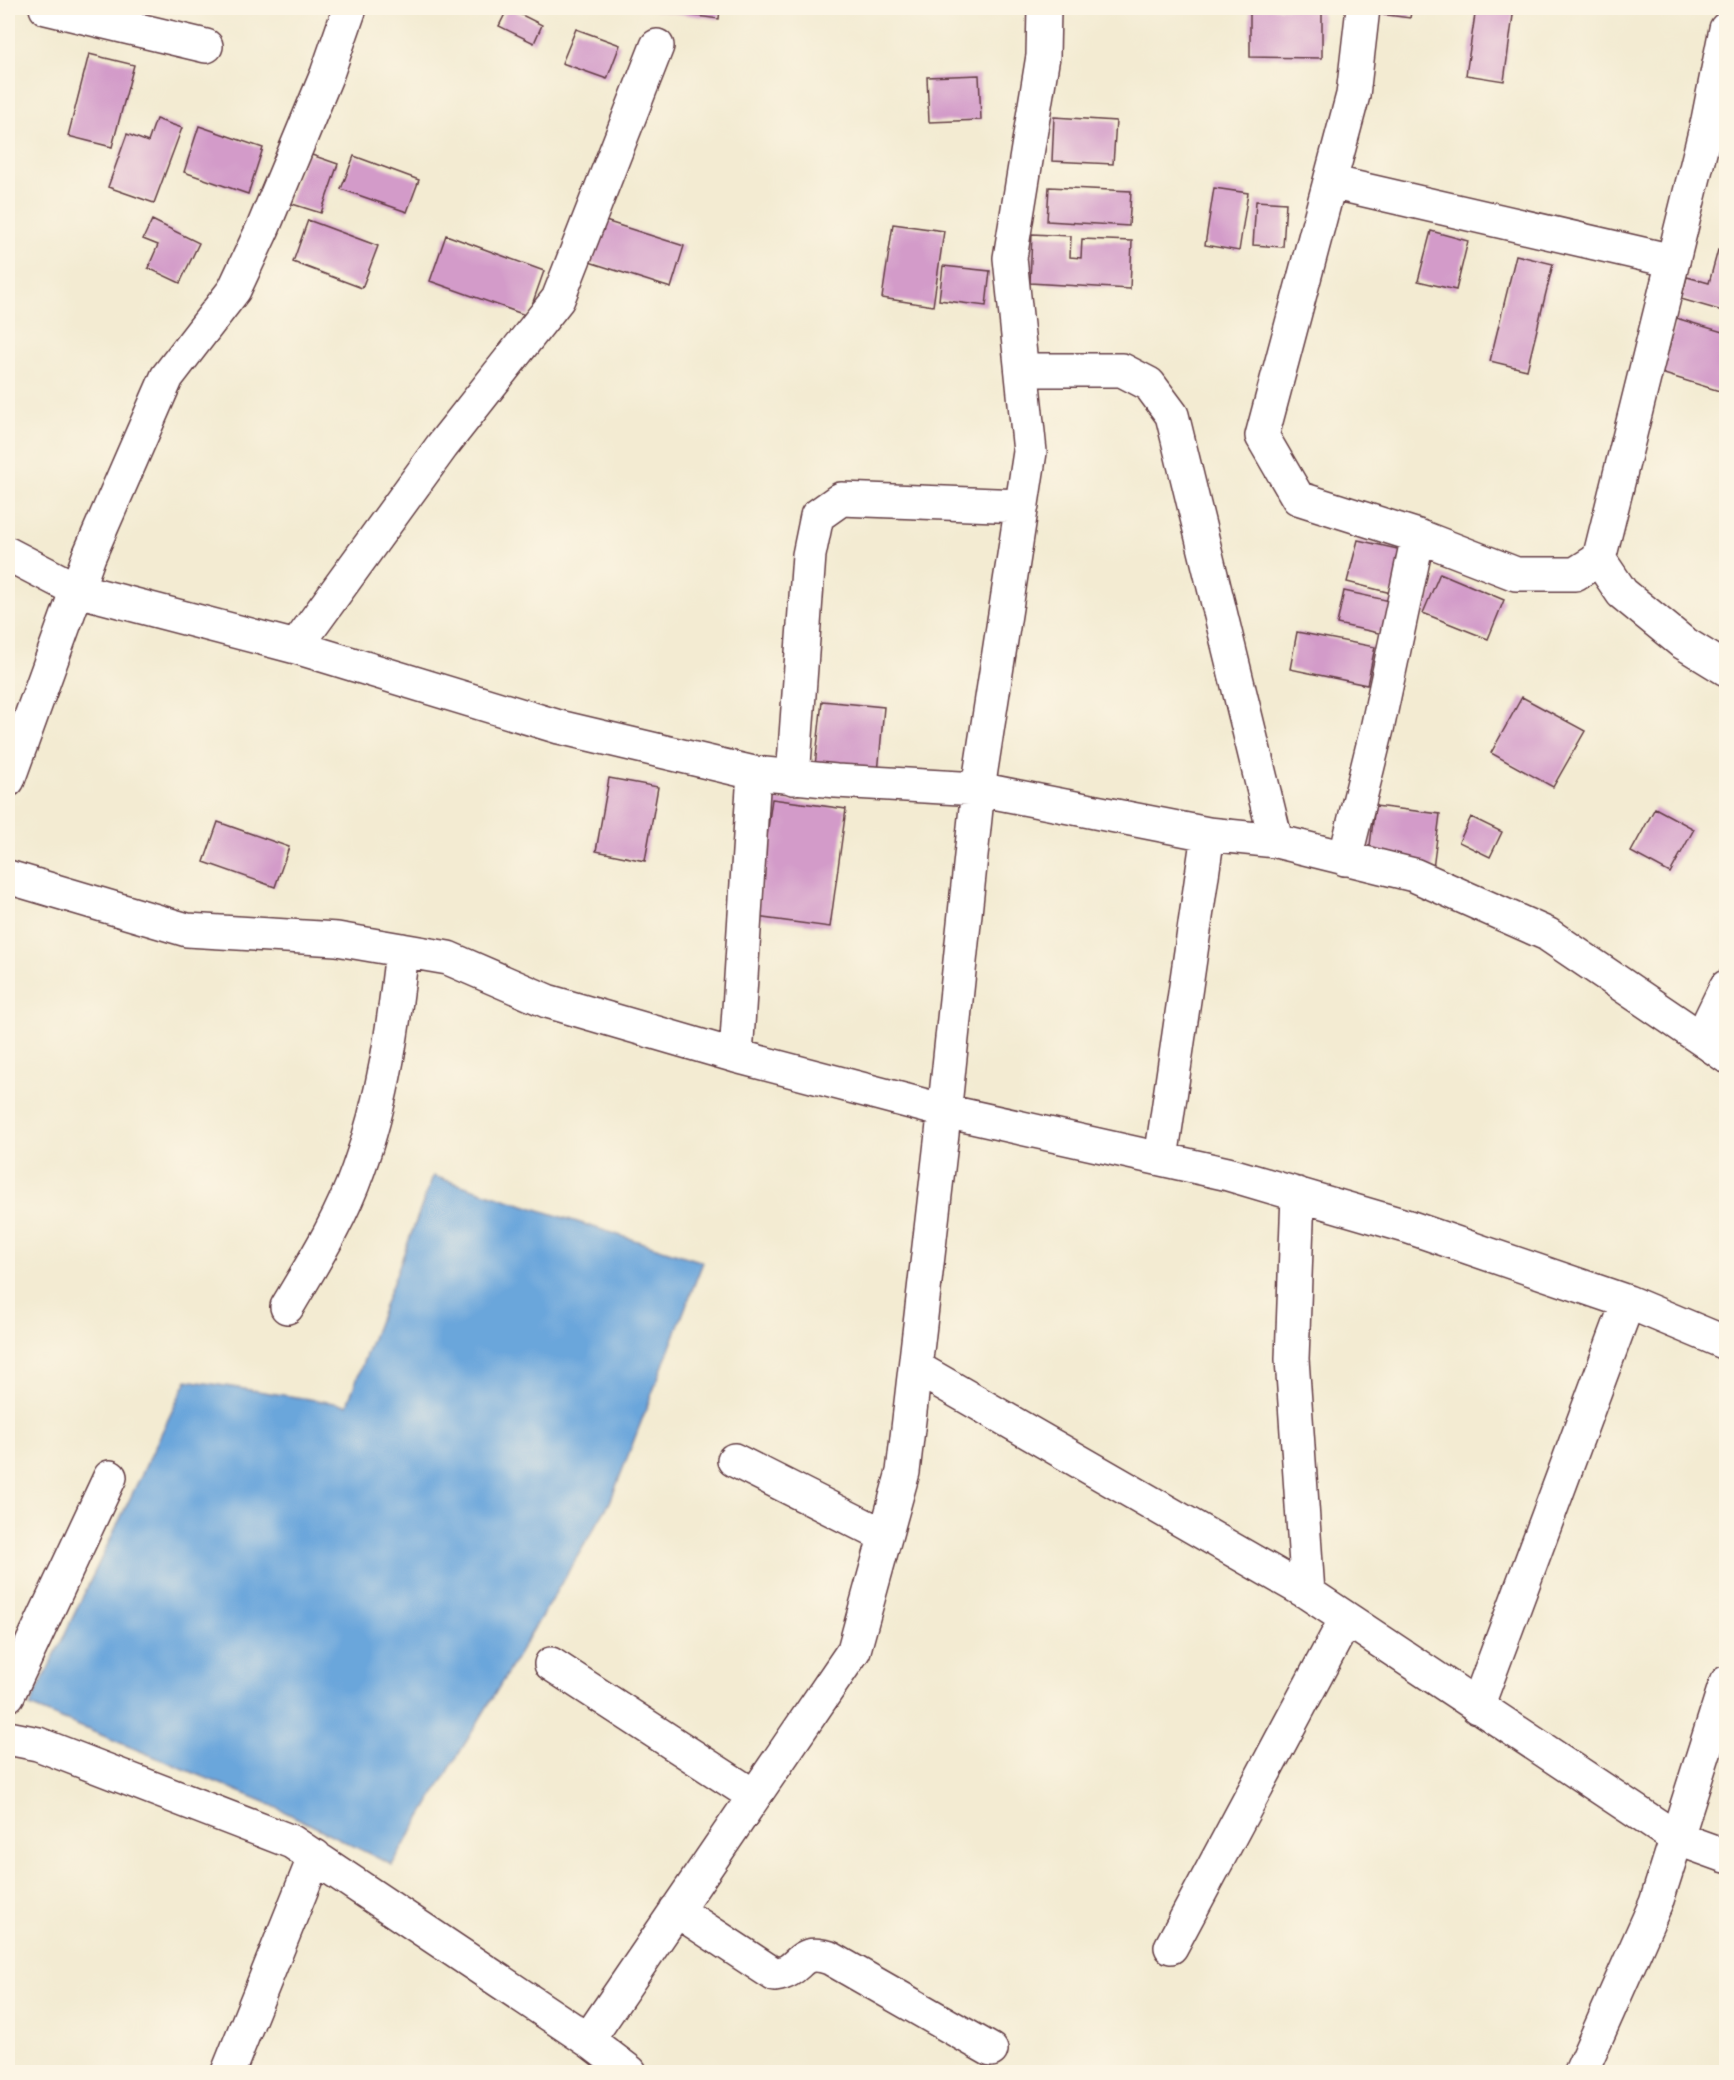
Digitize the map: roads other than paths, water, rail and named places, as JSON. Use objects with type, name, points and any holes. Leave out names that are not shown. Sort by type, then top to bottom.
[{"type":"street","points":[[46,8],[206,46]]},
{"type":"street","points":[[8,780],[76,590],[167,377],[234,290],[327,74],[350,8]]},
{"type":"street","points":[[588,2040],[854,1650],[903,1472],[945,1111],[978,789],[1030,452],[1010,258],[1043,56],[1044,8]]},
{"type":"street","points":[[1363,8],[1353,95],[1262,436],[1298,498],[1418,536],[1516,574],[1575,574],[1599,559],[1673,261],[1726,29]]},
{"type":"street","points":[[296,647],[442,446],[558,299],[657,46]]},
{"type":"street","points":[[1330,182],[1673,261]]},
{"type":"street","points":[[1022,370],[1122,370],[1149,384],[1172,414],[1276,841]]},
{"type":"street","points":[[793,778],[809,555],[817,516],[841,499],[1022,506]]},
{"type":"street","points":[[1345,859],[1377,729],[1418,536]]},
{"type":"street","points":[[8,554],[76,590],[296,647],[559,727],[753,773],[793,778],[978,789],[1208,834],[1276,841],[1414,875],[1547,933],[1719,1051]]},
{"type":"street","points":[[1599,559],[1622,593],[1682,642],[1726,669]]},
{"type":"street","points":[[736,1056],[753,773]]},
{"type":"street","points":[[1161,1159],[1208,834]]},
{"type":"street","points":[[8,877],[187,930],[337,939],[448,958],[547,1001],[736,1056],[945,1111],[1228,1174],[1409,1227],[1628,1302],[1726,1343]]},
{"type":"street","points":[[286,1308],[332,1229],[358,1170],[385,1078],[402,950]]},
{"type":"street","points":[[1719,1051],[1710,1020],[1726,987]]},
{"type":"street","points":[[1298,1194],[1292,1359],[1308,1593]]},
{"type":"street","points":[[1477,1707],[1628,1302]]},
{"type":"street","points":[[915,1366],[1308,1593],[1676,1838],[1726,1856]]},
{"type":"street","points":[[734,1460],[885,1536]]},
{"type":"street","points":[[8,1695],[110,1477]]},
{"type":"street","points":[[1171,1947],[1347,1619]]},
{"type":"street","points":[[551,1664],[754,1796]]},
{"type":"street","points":[[1581,2073],[1656,1903],[1726,1683]]},
{"type":"street","points":[[8,1738],[38,1744],[292,1842],[588,2040],[630,2073]]},
{"type":"street","points":[[228,2073],[315,1856]]},
{"type":"street","points":[[676,1910],[775,1975],[788,1973],[805,1955],[814,1953],[991,2050]]},
{"type":"water","points":[[433,1176],[703,1262],[610,1502],[392,1865],[265,1802],[30,1706],[187,1380],[347,1405]]}]
